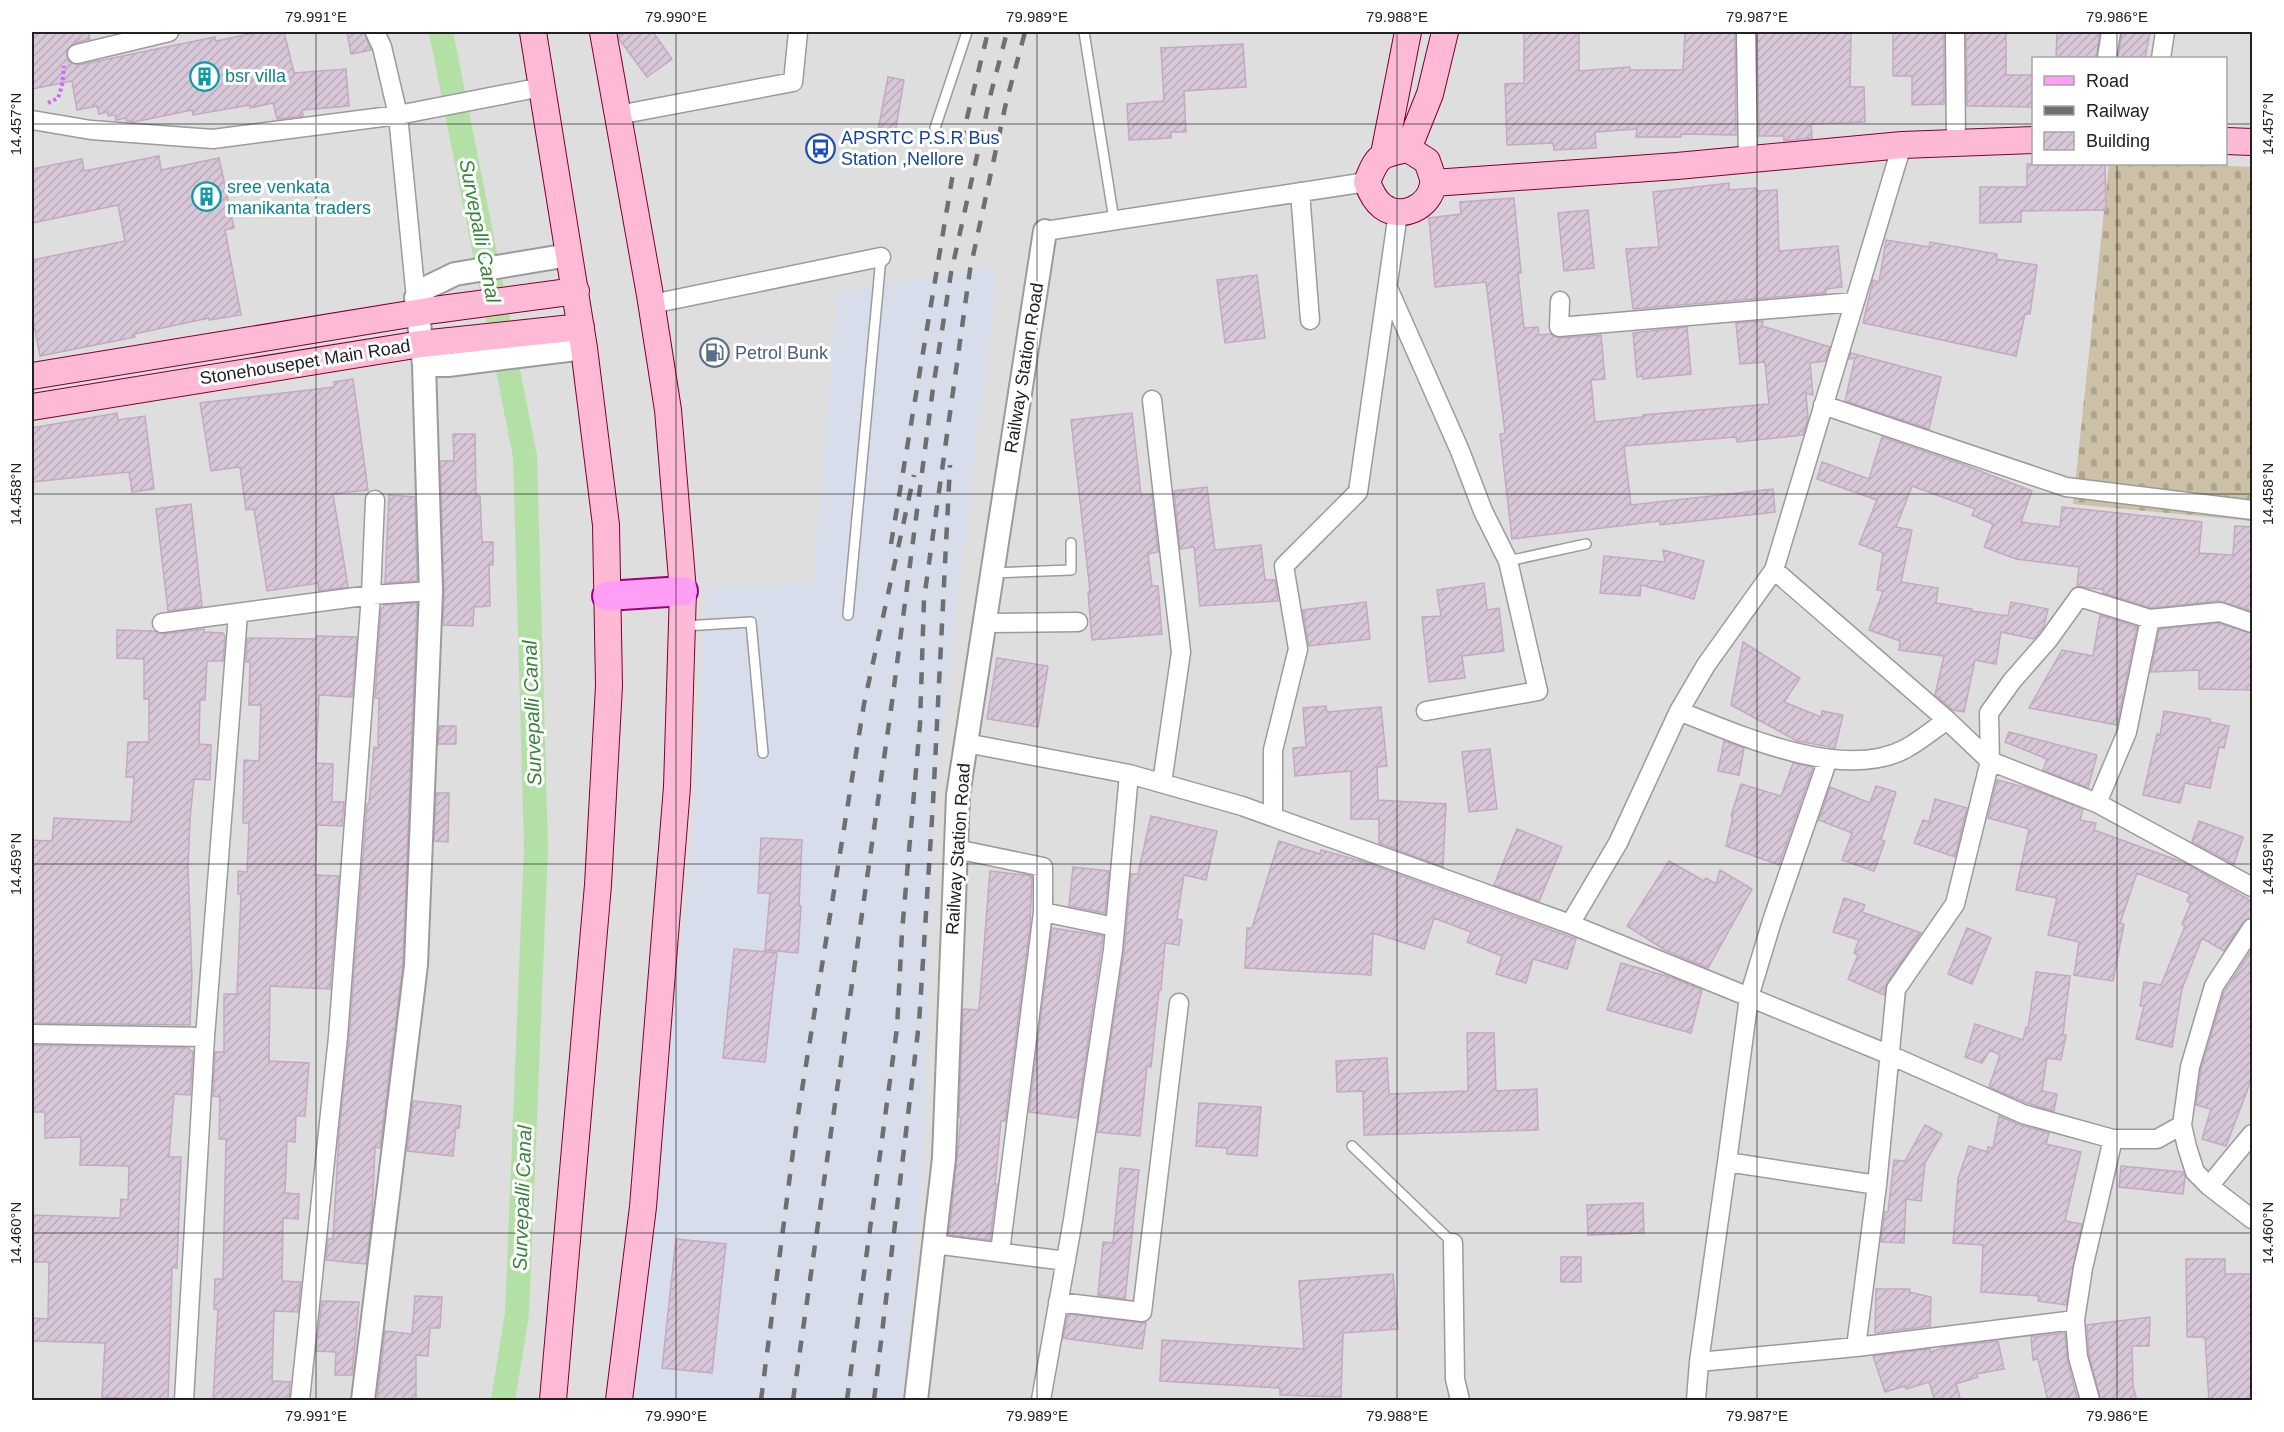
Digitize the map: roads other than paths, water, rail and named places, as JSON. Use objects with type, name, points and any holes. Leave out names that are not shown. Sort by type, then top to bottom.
[{"type":"main road","points":[[533,32],[542,87],[558,256],[576,291],[606,525],[609,686],[598,885],[553,1401]]},
{"type":"main road","points":[[603,32],[652,304],[668,410],[683,591],[677,788],[647,1161],[619,1401]]},
{"type":"main road","points":[[1396,152],[1408,32]]},
{"type":"main road","points":[[1396,152],[1427,161],[1433,183],[1428,199],[1415,210],[1398,213],[1382,206],[1367,182],[1374,164],[1396,152],[1430,94],[1445,32]]},
{"type":"main road","points":[[1433,183],[1902,145],[2032,140]]},
{"type":"main road","points":[[2227,141],[2253,142]]},
{"type":"main road","points":[[32,376],[417,305],[453,307],[576,291]]},
{"type":"main road","name":"Stonehousepet Main Road","points":[[32,406],[428,350],[582,337]]},
{"type":"main road","points":[[607,596],[683,591]]},
{"type":"street","points":[[77,54],[169,32]]},
{"type":"street","points":[[363,1401],[416,965],[431,591],[428,350],[417,305],[398,116],[382,47],[375,32]]},
{"type":"street","points":[[618,115],[793,82],[798,32]]},
{"type":"street","points":[[1746,32],[1748,159]]},
{"type":"street","points":[[1955,32],[1956,143]]},
{"type":"street","points":[[2107,57],[2111,32]]},
{"type":"street","points":[[2161,57],[2165,32]]},
{"type":"street","points":[[37,112],[91,130],[213,139],[398,116],[542,87]]},
{"type":"street","points":[[1570,924],[1618,843],[1679,711],[1706,666],[1774,570],[1902,145]]},
{"type":"street","points":[[1045,231],[1367,182]]},
{"type":"street","points":[[1300,192],[1310,320]]},
{"type":"street","points":[[1273,817],[1273,750],[1298,649],[1284,566],[1358,492],[1398,213]]},
{"type":"street","name":"Railway Station Road","points":[[916,1401],[944,1158],[958,795],[1045,231]]},
{"type":"street","points":[[417,305],[426,288],[455,274],[558,256]]},
{"type":"street","points":[[652,304],[881,257]]},
{"type":"street","points":[[1388,288],[1460,452],[1483,511],[1508,561],[1538,691],[1426,711]]},
{"type":"street","points":[[1560,301],[1559,327],[1854,302]]},
{"type":"street","points":[[428,350],[463,363],[554,341]]},
{"type":"street","points":[[1152,400],[1181,652],[1162,783]]},
{"type":"street","points":[[1823,405],[2066,487],[2253,510]]},
{"type":"street","points":[[300,1401],[338,1037],[371,594],[375,500]]},
{"type":"street","points":[[1774,570],[1947,720],[1990,761],[2097,803],[2253,886]]},
{"type":"street","points":[[162,623],[238,615],[371,594],[431,591]]},
{"type":"street","points":[[1857,1347],[1877,1185],[1896,989],[1955,904],[1990,761],[1989,713],[2012,681],[2048,640],[2079,597],[2150,619],[2220,612],[2253,623]]},
{"type":"street","points":[[184,1401],[205,1037],[238,615]]},
{"type":"street","points":[[2097,803],[2127,732],[2150,619]]},
{"type":"street","points":[[984,623],[1078,622]]},
{"type":"street","points":[[1679,711],[1758,742],[1828,759],[1869,759],[1904,749],[1947,720]]},
{"type":"street","points":[[966,743],[1129,774],[1242,806],[1570,924],[1890,1055],[2023,1114],[2113,1139],[2157,1139],[2182,1125]]},
{"type":"street","points":[[1696,1401],[1699,1362],[1749,998],[1772,921],[1828,759]]},
{"type":"street","points":[[1041,1401],[1066,1261],[1115,927],[1129,774]]},
{"type":"street","points":[[956,849],[1043,867],[1043,912],[1000,1252]]},
{"type":"street","points":[[1043,912],[1115,927]]},
{"type":"street","points":[[2253,928],[2214,986],[2190,1067],[2182,1125],[2195,1172],[2209,1186],[2253,1219]]},
{"type":"street","points":[[1058,1302],[1142,1312],[1179,1003]]},
{"type":"street","points":[[32,1034],[205,1037]]},
{"type":"street","points":[[2209,1186],[2253,1134]]},
{"type":"street","points":[[2090,1401],[2078,1357],[2075,1320],[2083,1268],[2113,1139]]},
{"type":"street","points":[[1727,1162],[1877,1185]]},
{"type":"street","points":[[1453,1243],[1455,1379],[1460,1401]]},
{"type":"street","points":[[934,1244],[1066,1261]]},
{"type":"street","points":[[1699,1362],[1857,1347],[2075,1320]]},
{"type":"lane","points":[[935,128],[967,32]]},
{"type":"lane","points":[[1084,32],[1114,220]]},
{"type":"lane","points":[[848,615],[881,257]]},
{"type":"lane","points":[[992,573],[1071,570],[1071,543]]},
{"type":"lane","points":[[1508,561],[1586,544]]},
{"type":"lane","points":[[682,626],[751,622],[763,753]]},
{"type":"lane","points":[[1352,1146],[1453,1243]]},
{"type":"waterway","name":"Survepalli Canal","points":[[441,32],[525,456],[536,848],[517,1314],[503,1400]]},
{"type":"railway","points":[[891,544],[952,179],[988,32]]},
{"type":"railway","points":[[793,1400],[892,702],[933,388],[951,273],[1007,32]]},
{"type":"railway","points":[[847,1400],[897,1028],[902,932],[920,724],[924,599],[970,270],[1006,103],[1025,32]]},
{"type":"railway","points":[[874,1400],[919,1023],[950,465]]},
{"type":"railway","points":[[761,1400],[797,1121],[864,704],[914,475]]},
{"type":"place","name":"bsr villa","points":[[204,76]]},
{"type":"place","name":"APSRTC P.S.R Bus Station ,Nellore","points":[[820,148]]},
{"type":"place","name":"sree venkata manikanta traders","points":[[206,197]]},
{"type":"place","name":"Petrol Bunk","points":[[714,353]]}]
